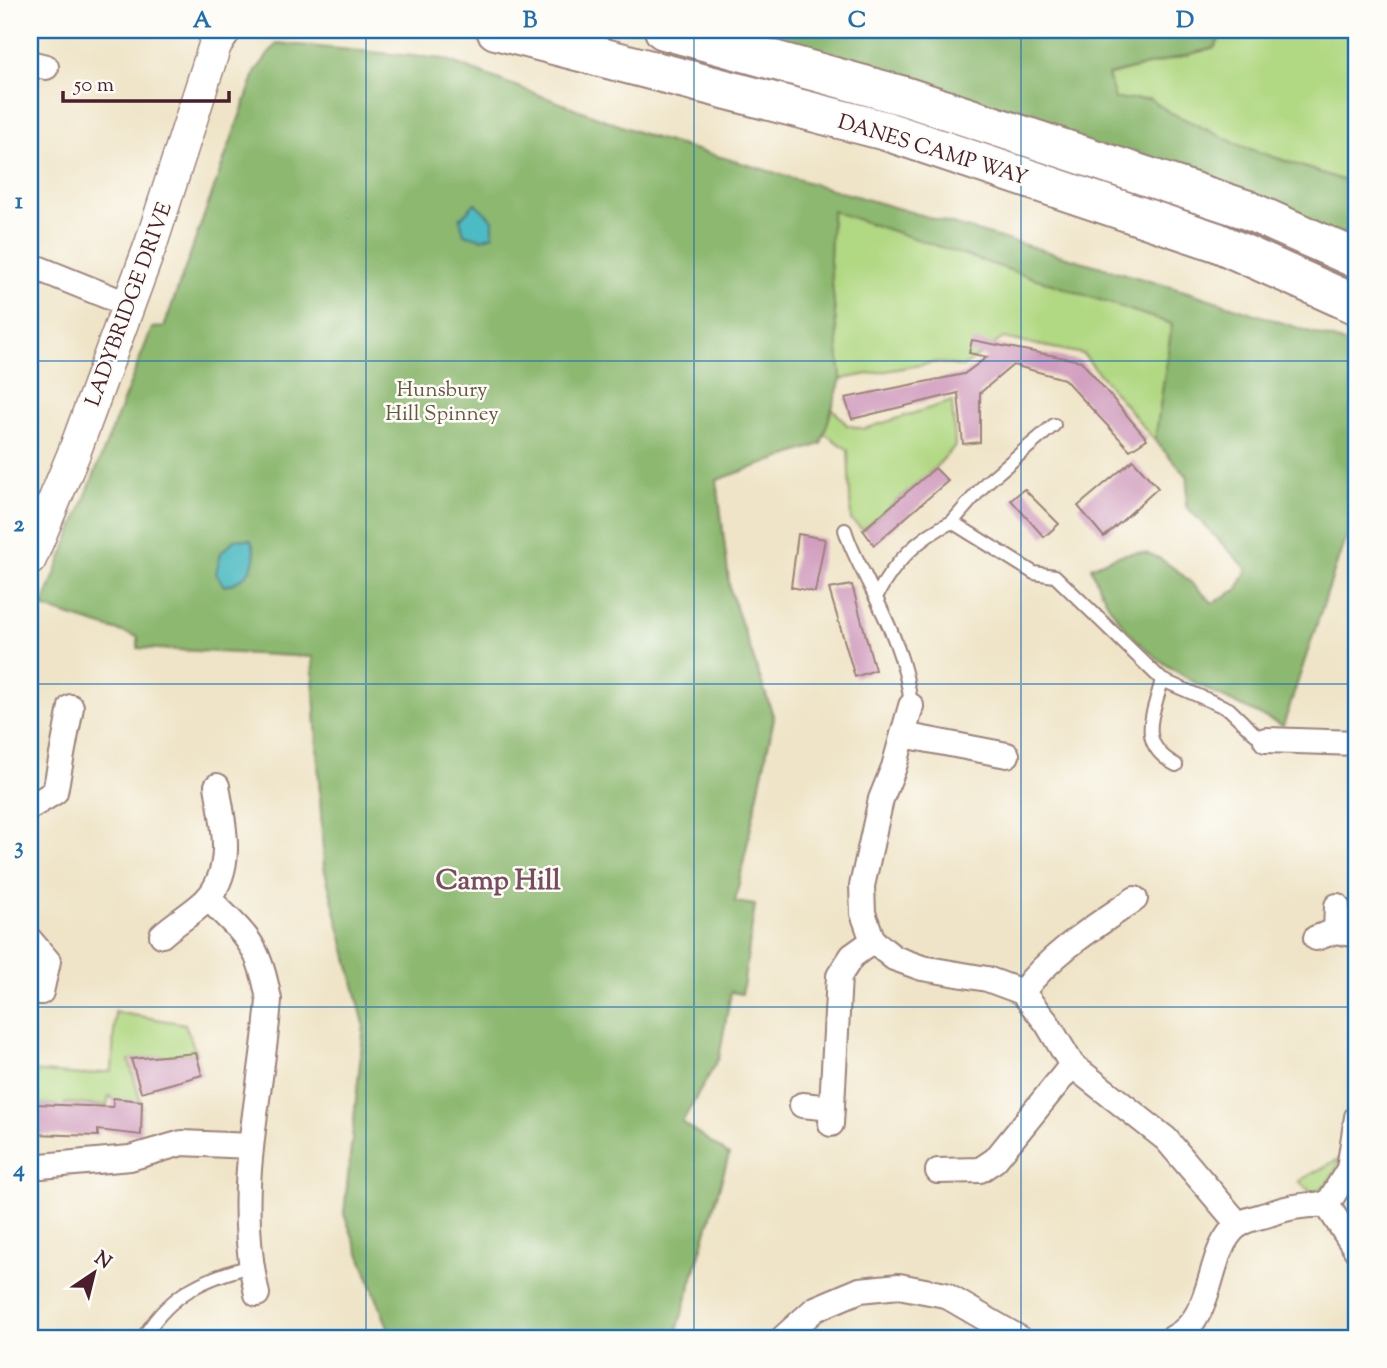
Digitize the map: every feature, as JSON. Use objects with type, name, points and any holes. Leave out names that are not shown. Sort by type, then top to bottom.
[{"type":"highway","name":"DANES CAMP WAY","points":[[496,30],[886,131],[1217,242],[1357,304]]},
{"type":"highway","name":"DANES CAMP WAY","points":[[664,30],[904,96],[1232,205],[1357,260]]},
{"type":"street","name":"LADYBRIDGE DRIVE","points":[[30,559],[129,304],[217,35]]},
{"type":"street","points":[[30,265],[129,304]]},
{"type":"street","points":[[911,706],[881,799],[862,886],[863,913],[873,941],[894,958],[922,968],[987,979],[1022,992],[1047,1023],[1072,1065],[1166,1139],[1239,1225]]},
{"type":"street","points":[[30,807],[55,792],[71,707]]},
{"type":"street","points":[[903,734],[1007,755]]},
{"type":"street","points":[[1266,740],[1356,735]]},
{"type":"street","points":[[162,935],[208,898],[219,878],[227,849],[217,786]]},
{"type":"street","points":[[208,898],[252,942],[264,970],[269,1000],[245,1200],[251,1266],[257,1294]]},
{"type":"street","points":[[1022,992],[1040,969],[1064,947],[1135,899]]},
{"type":"street","points":[[1336,906],[1336,935]]},
{"type":"street","points":[[30,940],[48,961],[41,992]]},
{"type":"street","points":[[802,1105],[831,1116],[839,976],[852,956],[873,941]]},
{"type":"street","points":[[938,1171],[979,1170],[995,1160],[1072,1065]]},
{"type":"street","points":[[1327,1205],[1349,1169],[1357,1117]]},
{"type":"street","points":[[30,1167],[116,1160],[182,1143],[250,1146]]},
{"type":"street","points":[[1181,1337],[1203,1305],[1223,1247],[1239,1225],[1285,1208],[1327,1205]]},
{"type":"street","points":[[1327,1205],[1357,1251]]},
{"type":"street","points":[[783,1338],[816,1309],[860,1290],[899,1286],[945,1295],[1020,1338]]},
{"type":"lane","points":[[994,30],[1000,30]]},
{"type":"lane","points":[[876,597],[890,570],[929,532],[952,522],[986,483],[1054,425]]},
{"type":"lane","points":[[952,522],[1034,573],[1055,576],[1162,680],[1229,709],[1255,734],[1266,740]]},
{"type":"lane","points":[[845,530],[851,551],[897,643],[909,681],[911,706]]},
{"type":"lane","points":[[1162,680],[1149,733],[1153,748],[1176,765]]},
{"type":"lane","points":[[145,1335],[155,1319],[189,1287],[210,1277],[251,1266]]},
{"type":"green space","points":[[740,30],[966,30],[991,38],[1012,30],[1225,30],[1214,48],[1108,75],[1115,99],[1150,99],[1169,112],[1241,146],[1357,185],[1357,245],[982,105]]},
{"type":"green space","points":[[1225,30],[1357,30],[1357,185],[1241,146],[1169,112],[1150,99],[1115,100],[1107,76],[1214,48]]},
{"type":"green space","name":"Hunsbury Hill Spinney","points":[[277,43],[444,59],[648,136],[1191,293],[1357,347],[1357,519],[1354,518],[1343,545],[1283,726],[1195,683],[1144,647],[1123,625],[1105,599],[1091,567],[1131,553],[1153,555],[1181,574],[1213,603],[1238,589],[1247,569],[1186,506],[1188,477],[1155,441],[1172,324],[832,211],[830,261],[841,379],[821,444],[717,480],[730,590],[774,718],[735,902],[755,905],[742,994],[731,992],[719,1058],[682,1122],[729,1155],[675,1338],[392,1338],[344,1214],[364,1024],[324,867],[312,657],[138,648],[138,637],[42,607],[152,328],[164,327],[256,71]]},
{"type":"green space","points":[[832,210],[1172,324],[1155,441],[1083,354],[1003,338],[963,367],[937,362],[841,379],[830,261]]},
{"type":"green space","points":[[952,401],[955,446],[935,468],[863,530],[851,520],[848,450],[824,433],[832,408],[847,425],[864,429]]},
{"type":"green space","points":[[115,1012],[185,1024],[196,1053],[129,1060],[142,1107],[128,1109],[109,1096],[107,1106],[65,1103],[64,1118],[57,1105],[30,1104],[30,1071],[83,1075],[112,1071]]},
{"type":"green space","points":[[1342,1157],[1331,1178],[1318,1190],[1312,1193],[1299,1181]]},
{"type":"water","points":[[475,203],[493,220],[493,235],[482,239],[464,234],[460,219]]},
{"type":"water","points":[[235,539],[251,540],[254,548],[253,563],[250,570],[239,580],[224,586],[216,573],[221,553]]},
{"type":"building","points":[[972,340],[1081,361],[1147,439],[1130,450],[1064,379],[1013,365],[980,393],[980,442],[963,444],[958,393],[852,419],[845,398],[964,374],[987,357],[969,353]]},
{"type":"building","points":[[1133,460],[1158,488],[1104,537],[1078,506]]},
{"type":"building","points":[[935,468],[948,481],[874,545],[863,530]]},
{"type":"building","points":[[1024,489],[1059,524],[1044,537],[1011,500]]},
{"type":"building","points":[[798,534],[825,539],[815,592],[791,587]]},
{"type":"building","points":[[852,585],[875,670],[855,677],[829,589]]},
{"type":"building","points":[[196,1053],[202,1075],[141,1092],[131,1059]]},
{"type":"building","points":[[113,1098],[142,1101],[141,1135],[98,1130],[98,1136],[33,1134],[35,1104],[113,1107]]},
{"type":"district","name":"Camp Hill","points":[[498,879]]}]
